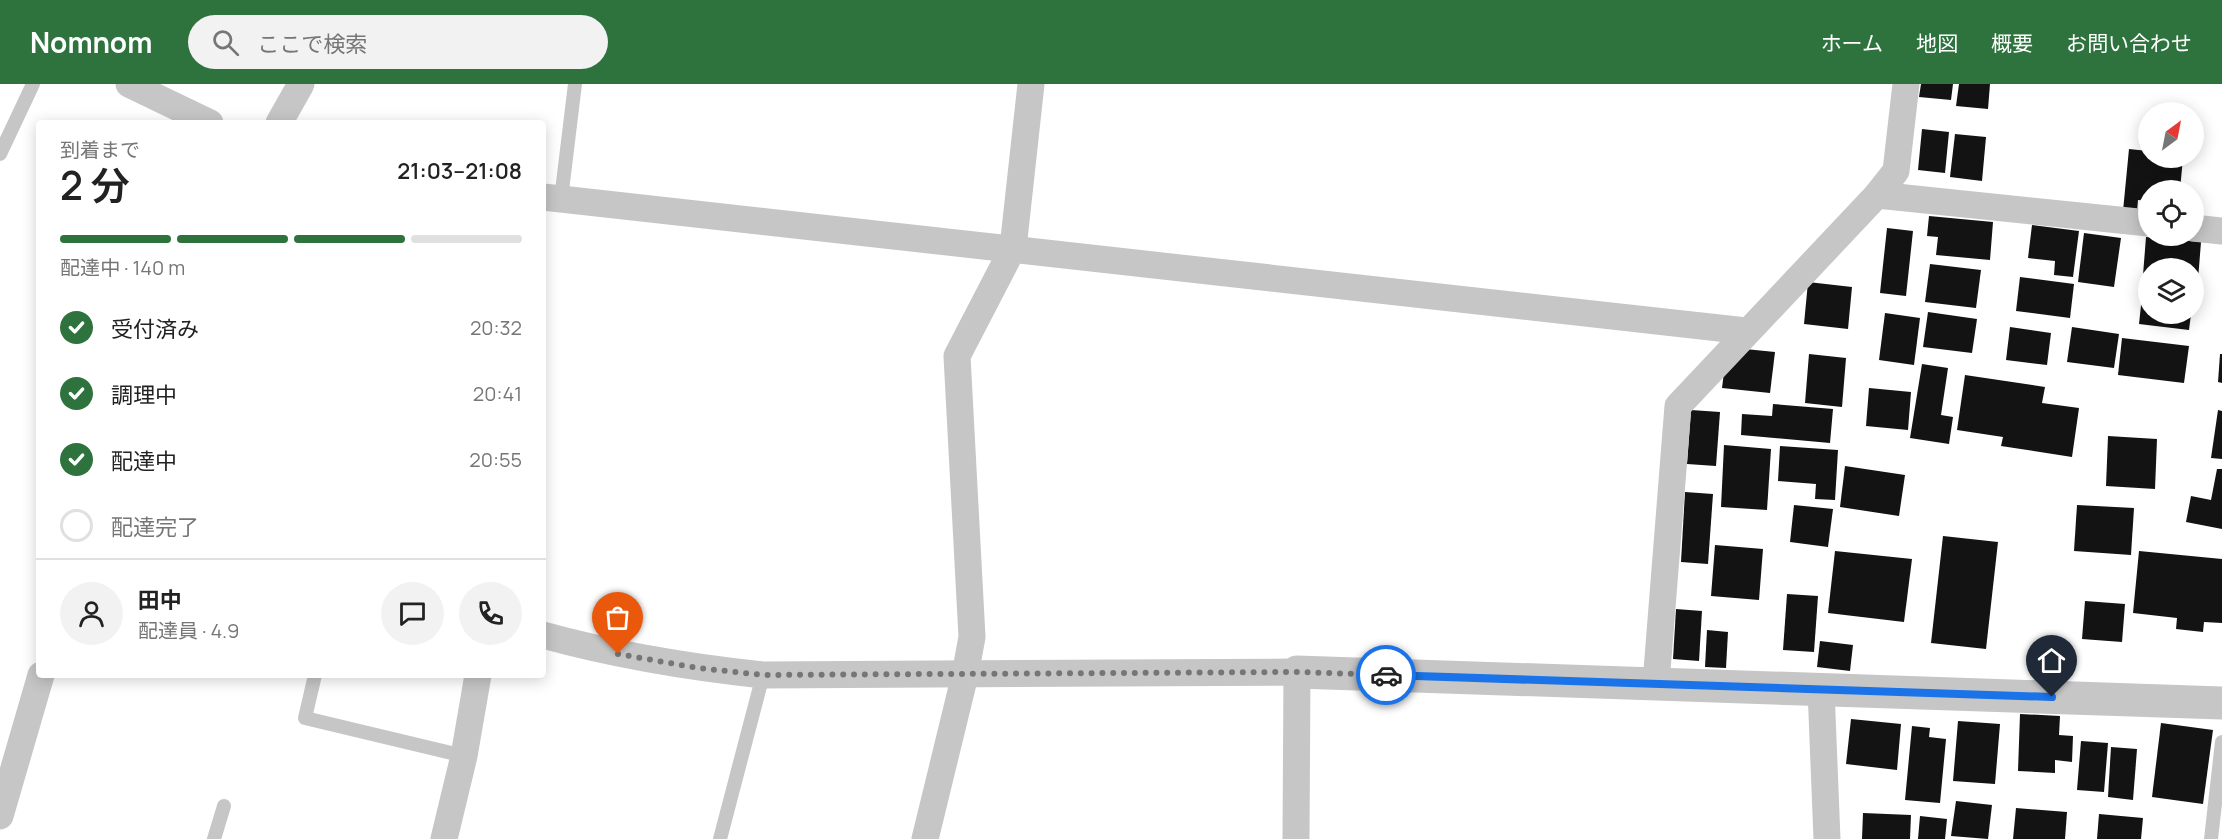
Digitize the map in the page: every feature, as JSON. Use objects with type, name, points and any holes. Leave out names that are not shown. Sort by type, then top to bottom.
[{"type":"street","points":[[129,84],[204,120]]},
{"type":"street","points":[[281,120],[301,84]]},
{"type":"street","points":[[925,839],[972,637],[957,356],[1013,248],[1031,84]]},
{"type":"street","points":[[1656,683],[1678,406],[1877,195],[1896,171],[1906,84]]},
{"type":"street","points":[[1877,195],[2138,222]]},
{"type":"street","points":[[552,198],[1746,332]]},
{"type":"street","points":[[2204,229],[2222,231]]},
{"type":"street","points":[[546,636],[609,652],[698,668],[763,675],[1297,672],[2222,703]]},
{"type":"street","points":[[1296,839],[1297,672]]},
{"type":"street","points":[[0,816],[40,678]]},
{"type":"street","points":[[444,839],[464,756],[477,678]]},
{"type":"street","points":[[1821,689],[1827,839]]},
{"type":"lane","points":[[0,153],[33,84]]},
{"type":"lane","points":[[552,198],[575,84]]},
{"type":"lane","points":[[720,839],[763,675]]},
{"type":"lane","points":[[314,678],[305,718],[464,756]]},
{"type":"lane","points":[[2211,839],[2222,742]]},
{"type":"lane","points":[[214,839],[224,806]]},
{"type":"building","points":[[1921,84],[1953,84],[1951,100],[1919,97]]},
{"type":"building","points":[[1959,84],[1990,84],[1988,109],[1956,106]]},
{"type":"building","points":[[1922,129],[1949,132],[1945,173],[1918,170]]},
{"type":"building","points":[[1955,134],[1986,137],[1982,181],[1950,177]]},
{"type":"building","points":[[2129,149],[2138,150],[2138,168],[2182,168],[2181,180],[2138,180],[2137,212],[2123,211]]},
{"type":"building","points":[[1929,216],[1993,222],[1990,260],[1936,255],[1938,237],[1927,236]]},
{"type":"building","points":[[2032,225],[2079,231],[2073,277],[2054,275],[2055,261],[2028,258]]},
{"type":"building","points":[[1887,228],[1913,231],[1906,296],[1880,293]]},
{"type":"building","points":[[2084,233],[2121,238],[2114,287],[2078,282]]},
{"type":"building","points":[[2145,246],[2201,246],[2200,258],[2144,258]]},
{"type":"building","points":[[1930,264],[1981,270],[1976,308],[1925,302]]},
{"type":"building","points":[[2020,277],[2074,284],[2070,318],[2016,311]]},
{"type":"building","points":[[1808,282],[1852,287],[1848,329],[1804,324]]},
{"type":"building","points":[[1928,312],[1977,319],[1972,353],[1923,347]]},
{"type":"building","points":[[1885,313],[1920,318],[1914,365],[1879,360]]},
{"type":"building","points":[[2139,324],[2190,324],[2189,330]]},
{"type":"building","points":[[2010,327],[2051,333],[2047,365],[2006,360]]},
{"type":"building","points":[[2072,327],[2119,334],[2114,368],[2067,362]]},
{"type":"building","points":[[2122,338],[2189,346],[2184,383],[2118,375]]},
{"type":"building","points":[[1745,349],[1775,352],[1770,393],[1722,388],[1724,372]]},
{"type":"building","points":[[1809,354],[1846,358],[1842,407],[1805,403]]},
{"type":"building","points":[[2220,354],[2222,354],[2222,383],[2218,382]]},
{"type":"building","points":[[1922,364],[1948,368],[1941,415],[1953,417],[1949,444],[1910,438]]},
{"type":"building","points":[[1965,375],[2045,387],[2042,403],[2079,408],[2072,457],[2001,446],[2003,437],[1957,430]]},
{"type":"building","points":[[1869,388],[1911,392],[1908,430],[1866,426]]},
{"type":"building","points":[[1773,404],[1833,409],[1830,443],[1741,435],[1742,414],[1772,416]]},
{"type":"building","points":[[1691,410],[1720,412],[1716,466],[1687,464]]},
{"type":"building","points":[[2218,410],[2222,411],[2222,459],[2211,458]]},
{"type":"building","points":[[2108,436],[2157,439],[2155,489],[2106,486]]},
{"type":"building","points":[[1724,445],[1771,449],[1767,510],[1721,507]]},
{"type":"building","points":[[1780,446],[1838,450],[1835,500],[1815,499],[1816,484],[1778,481]]},
{"type":"building","points":[[1845,466],[1905,475],[1899,516],[1840,507]]},
{"type":"building","points":[[2217,469],[2222,469],[2222,529],[2186,522],[2191,496],[2211,500]]},
{"type":"building","points":[[1685,492],[1713,494],[1708,564],[1681,562]]},
{"type":"building","points":[[1794,505],[1833,509],[1828,547],[1790,542]]},
{"type":"building","points":[[2077,505],[2134,508],[2131,555],[2074,551]]},
{"type":"building","points":[[1943,536],[1998,542],[1986,649],[1931,643]]},
{"type":"building","points":[[1715,545],[1763,549],[1759,600],[1711,596]]},
{"type":"building","points":[[1835,551],[1912,559],[1904,622],[1828,613]]},
{"type":"building","points":[[2139,551],[2222,559],[2222,623],[2204,622],[2203,632],[2176,629],[2177,618],[2133,613]]},
{"type":"building","points":[[1787,594],[1818,596],[1814,652],[1783,650]]},
{"type":"building","points":[[2085,601],[2125,604],[2122,642],[2082,639]]},
{"type":"building","points":[[1676,609],[1702,611],[1699,661],[1673,659]]},
{"type":"building","points":[[1707,630],[1728,632],[1726,668],[1705,667]]},
{"type":"building","points":[[1820,641],[1853,645],[1850,671],[1817,667]]},
{"type":"building","points":[[2020,714],[2060,716],[2059,735],[2073,736],[2072,762],[2055,760],[2055,773],[2018,771]]},
{"type":"building","points":[[1851,719],[1901,724],[1897,770],[1846,764]]},
{"type":"building","points":[[1958,721],[2000,724],[1995,784],[1953,781]]},
{"type":"building","points":[[2161,723],[2213,730],[2203,804],[2152,797]]},
{"type":"building","points":[[1912,726],[1930,728],[1929,737],[1946,739],[1940,803],[1905,800]]},
{"type":"building","points":[[2081,741],[2108,743],[2104,792],[2077,790]]},
{"type":"building","points":[[2111,747],[2137,749],[2133,800],[2108,797]]},
{"type":"building","points":[[1956,801],[1992,805],[1988,839],[1951,836]]},
{"type":"building","points":[[2016,808],[2067,812],[2065,839],[2013,839]]},
{"type":"building","points":[[1863,813],[1911,815],[1910,839],[1862,839]]},
{"type":"building","points":[[2099,814],[2143,818],[2141,839],[2097,839]]},
{"type":"building","points":[[1920,816],[1947,819],[1945,839],[1918,839]]},
{"type":"way so far","points":[[618,654],[698,668],[763,675],[1297,672],[1386,675]]},
{"type":"route","points":[[1386,675],[2052,697]]}]
